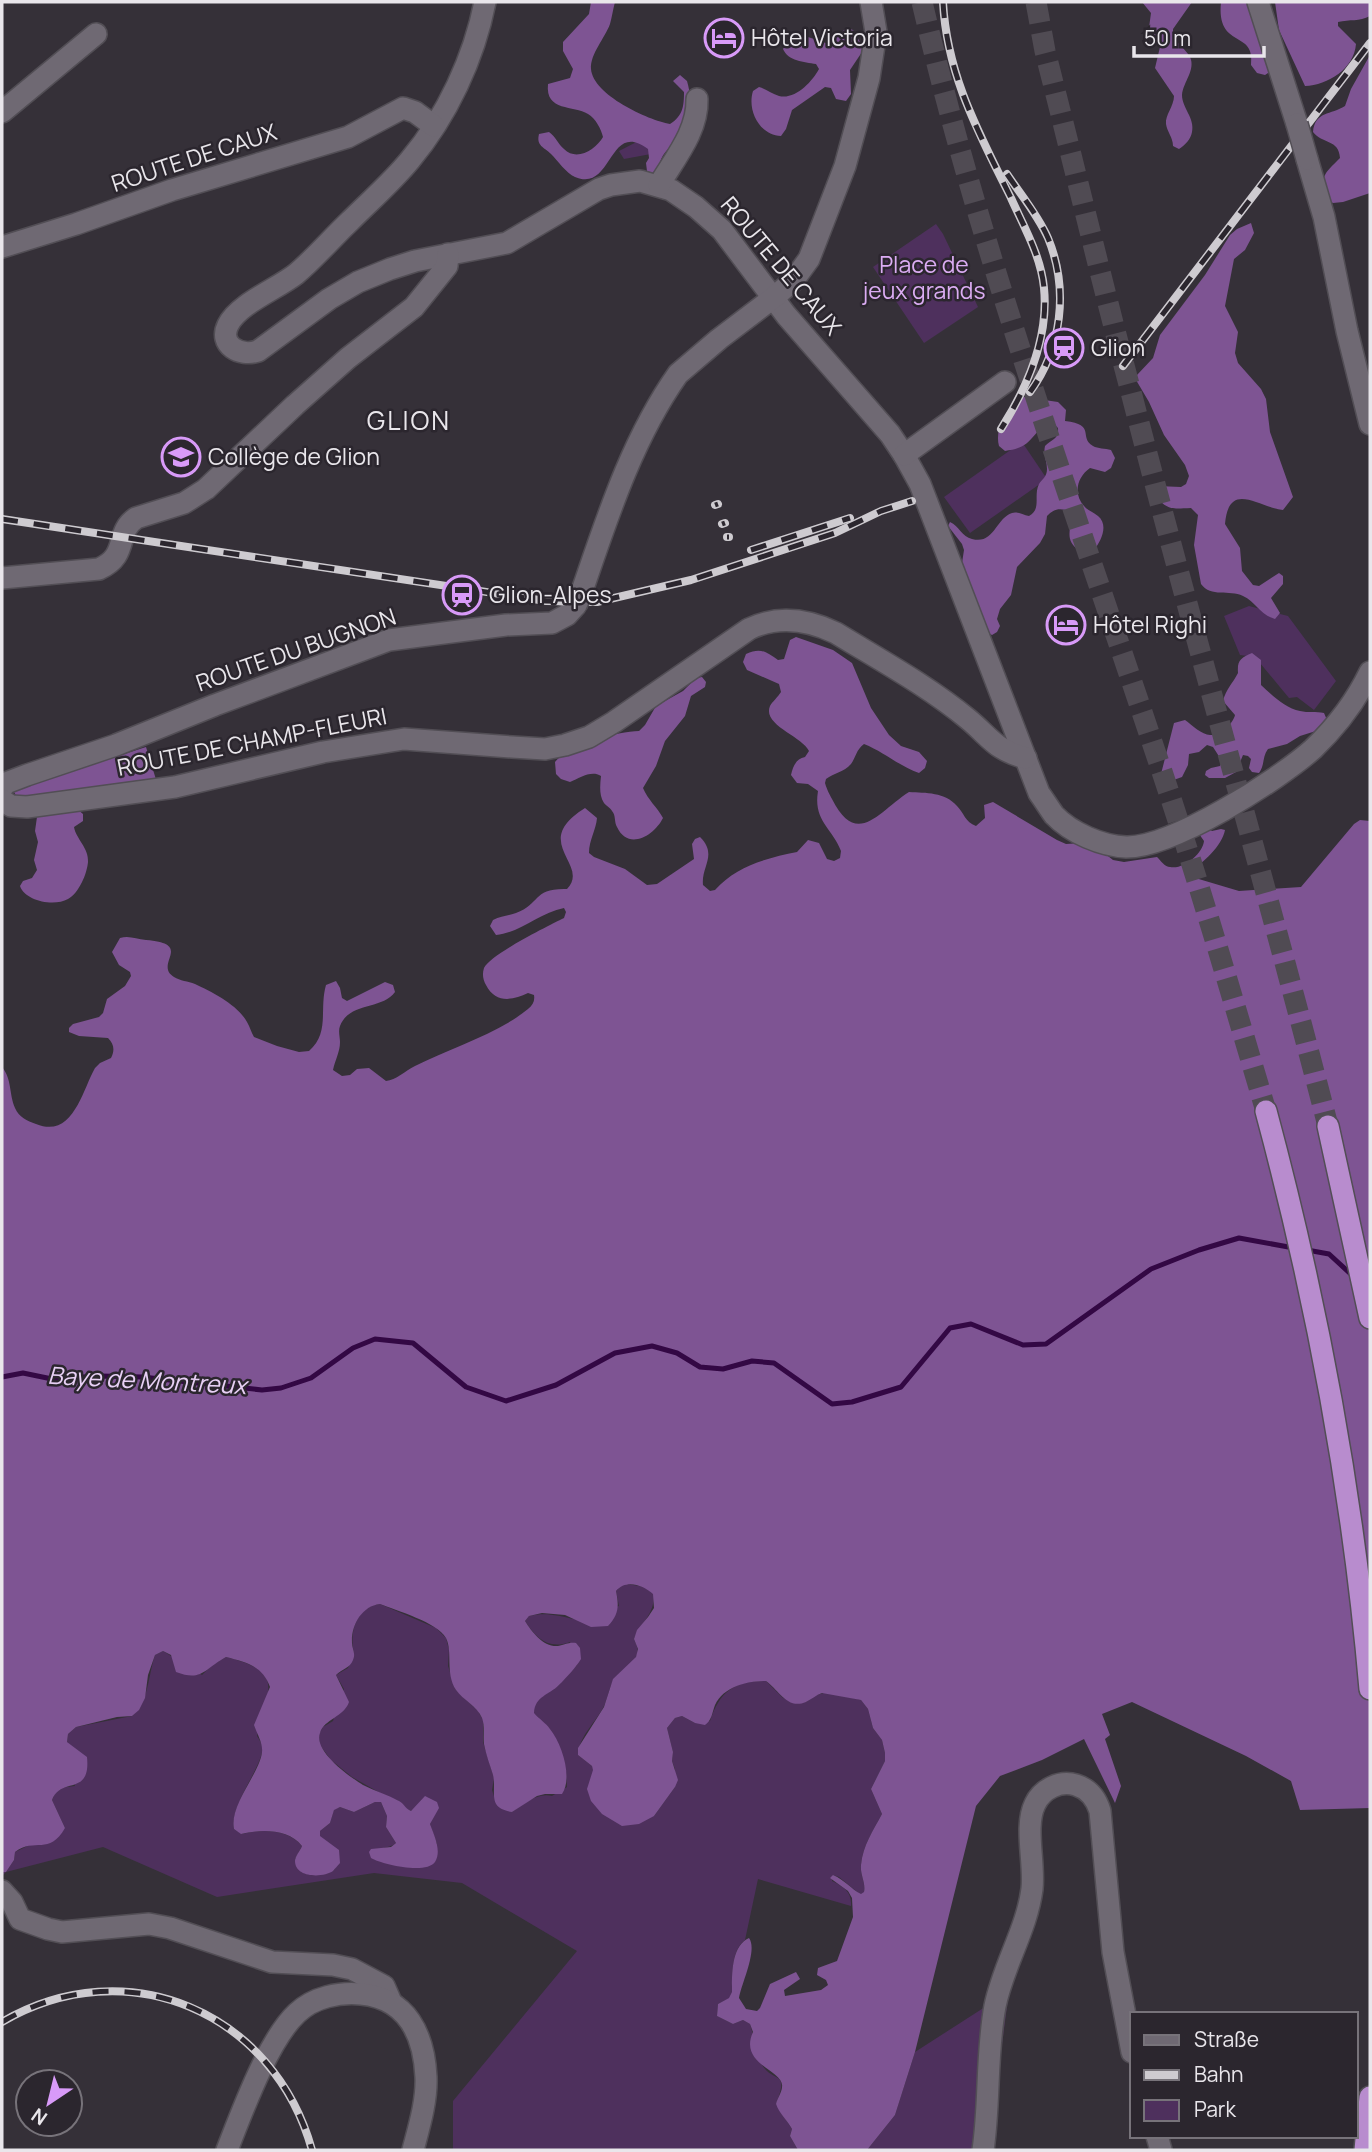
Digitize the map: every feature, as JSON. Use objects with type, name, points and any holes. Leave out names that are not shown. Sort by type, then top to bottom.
[{"type":"highway","points":[[1266,1111],[1302,1255],[1333,1402],[1357,1564],[1370,1689]]},
{"type":"highway","points":[[1328,1126],[1370,1318]]},
{"type":"highway","points":[[1365,2150],[1370,2097]]},
{"type":"street","name":"ROUTE DE CAUX","points":[[485,2],[470,57],[434,126],[398,174],[298,273],[235,315],[226,328],[227,342],[238,352],[251,354],[258,351],[329,299],[358,282],[415,261],[508,243],[599,189],[633,182],[659,185],[685,198],[710,218],[734,245],[773,298],[890,434],[904,455],[920,484],[1039,793],[1055,816],[1080,833],[1106,844],[1126,846],[1147,845],[1199,823],[1293,766],[1346,712],[1370,672]]},
{"type":"street","name":"ROUTE DU BUGNON","points":[[2,788],[6,783],[116,745],[389,640],[506,625],[547,624],[559,620],[573,609],[638,441],[667,390],[678,374],[793,281],[809,259],[845,166],[869,78],[876,32],[870,2]]},
{"type":"street","points":[[1258,2],[1324,217],[1347,331],[1370,424]]},
{"type":"street","points":[[2,112],[96,34]]},
{"type":"street","points":[[659,185],[693,127],[697,99]]},
{"type":"street","name":"ROUTE DE CAUX","points":[[2,247],[63,229],[172,190],[348,137],[403,107],[434,126]]},
{"type":"street","points":[[2,578],[99,569],[111,562],[119,553],[130,522],[135,518],[184,503],[206,489],[348,358],[414,307],[447,266],[448,254]]},
{"type":"street","points":[[904,455],[1005,382]]},
{"type":"street","name":"ROUTE DE CHAMP-FLEURI","points":[[2,800],[11,806],[27,807],[175,787],[323,752],[404,739],[523,748],[565,746],[589,737],[614,722],[749,629],[783,619],[816,624],[836,633],[968,719],[995,746],[1026,758]]},
{"type":"street","points":[[983,2150],[995,2004],[1030,1898],[1033,1873],[1032,1810],[1047,1790],[1067,1784],[1079,1786],[1092,1795],[1100,1811],[1113,1952],[1130,2041]]},
{"type":"street","points":[[2,1891],[12,1902],[11,1922],[62,1932],[125,1925],[159,1926],[191,1934],[271,1962],[333,1965],[352,1969],[384,1986],[391,2002]]},
{"type":"street","points":[[227,2150],[260,2072],[294,2016],[310,2003],[332,1995],[351,1993],[374,1995],[391,2002],[406,2015],[418,2034],[426,2078],[413,2150]]},
{"type":"green space","points":[[658,131],[651,154],[624,159],[619,151]]},
{"type":"green space","name":"Place de jeux grands","points":[[936,224],[978,307],[924,343],[873,267]]},
{"type":"green space","points":[[1022,442],[1047,479],[970,533],[944,497]]},
{"type":"green space","points":[[1249,606],[1288,616],[1336,681],[1314,710],[1297,697],[1289,698],[1255,657],[1240,655],[1224,616]]},
{"type":"green space","points":[[627,1584],[645,1587],[654,1594],[652,1608],[634,1639],[638,1651],[636,1658],[613,1682],[604,1706],[581,1742],[578,1755],[654,1816],[675,1787],[673,1752],[667,1728],[675,1718],[682,1716],[695,1723],[710,1721],[724,1695],[745,1683],[766,1681],[783,1698],[806,1702],[816,1695],[828,1692],[861,1700],[868,1709],[873,1728],[882,1740],[885,1753],[885,1761],[871,1789],[882,1814],[862,1858],[864,1893],[861,1895],[833,1875],[832,1881],[849,1894],[851,1906],[758,1879],[745,1940],[740,1944],[735,1957],[733,1992],[730,1998],[718,2004],[717,2016],[733,2024],[743,2020],[750,2024],[761,2063],[770,2074],[781,2081],[776,2104],[792,2129],[790,2136],[798,2150],[453,2150],[453,2101],[577,1951],[462,1883],[374,1873],[217,1897],[103,1847],[6,1872],[14,1860],[15,1852],[65,1828],[52,1800],[61,1789],[75,1786],[68,1734],[76,1727],[132,1716],[145,1696],[155,1655],[163,1651],[202,1675],[226,1657],[258,1669],[265,1676],[268,1694],[257,1736],[262,1753],[237,1808],[234,1829],[242,1834],[257,1831],[282,1833],[302,1846],[295,1859],[333,1871],[339,1855],[334,1847],[320,1837],[320,1831],[330,1823],[334,1809],[340,1807],[354,1812],[381,1802],[387,1816],[386,1827],[396,1843],[369,1853],[437,1844],[430,1824],[433,1817],[417,1806],[411,1811],[406,1809],[397,1800],[352,1777],[331,1760],[320,1745],[318,1736],[323,1727],[333,1721],[344,1689],[336,1675],[348,1668],[354,1653],[356,1622],[365,1610],[380,1604],[436,1628],[446,1638],[449,1650],[448,1666],[456,1690],[478,1711],[483,1720],[483,1742],[494,1778],[492,1790],[496,1803],[512,1812],[536,1797],[552,1796],[567,1787],[566,1771],[550,1729],[533,1713],[538,1699],[559,1685],[577,1665],[570,1642],[555,1644],[543,1641],[525,1621],[529,1616],[535,1615],[579,1619],[596,1615],[619,1606],[616,1591]]},
{"type":"green space","points":[[1008,1999],[988,2150],[867,2150],[895,2115],[915,2052],[985,2007]]},
{"type":"shaded area","points":[[591,2],[615,2],[610,24],[591,63],[594,79],[611,97],[636,112],[670,124],[680,114],[684,102],[684,92],[673,81],[680,75],[687,81],[689,114],[678,136],[663,155],[659,171],[655,174],[647,171],[648,149],[635,142],[625,143],[617,149],[597,175],[587,179],[568,173],[539,141],[539,134],[549,132],[569,153],[580,154],[596,146],[603,137],[598,124],[591,116],[556,103],[548,93],[548,84],[570,78],[573,69],[563,51],[563,42],[589,14]]},
{"type":"shaded area","points":[[1142,2],[1192,2],[1173,29],[1173,35],[1191,62],[1182,95],[1192,122],[1192,132],[1187,142],[1179,149],[1173,146],[1166,124],[1174,96],[1155,68],[1160,47],[1148,35],[1151,13]]},
{"type":"shaded area","points":[[1221,2],[1262,2],[1271,71],[1265,75],[1257,73],[1251,65],[1248,47],[1224,27]]},
{"type":"shaded area","points":[[1275,2],[1370,2],[1370,16],[1338,22],[1338,26],[1356,44],[1345,68],[1331,79],[1305,86],[1279,30]]},
{"type":"shaded area","points":[[847,28],[853,30],[864,49],[850,70],[851,94],[846,101],[836,99],[831,88],[825,87],[792,110],[781,136],[766,131],[753,113],[753,91],[759,87],[785,97],[797,93],[819,69],[816,64],[797,60],[785,53],[783,49],[791,37],[805,36],[826,43]]},
{"type":"shaded area","points":[[1370,55],[1370,193],[1333,203],[1325,199],[1323,185],[1327,172],[1340,158],[1339,152],[1313,132],[1314,125],[1320,117],[1345,106]]},
{"type":"shaded area","points":[[1251,223],[1254,233],[1245,250],[1234,259],[1225,306],[1238,332],[1235,353],[1238,363],[1261,389],[1266,399],[1270,432],[1293,497],[1283,510],[1238,499],[1232,503],[1225,524],[1240,548],[1242,571],[1253,585],[1259,586],[1279,573],[1283,576],[1283,584],[1271,598],[1280,613],[1275,619],[1243,596],[1210,591],[1201,584],[1194,545],[1198,515],[1191,508],[1173,508],[1166,505],[1151,493],[1150,489],[1157,486],[1181,487],[1186,484],[1189,476],[1136,380],[1137,375],[1153,358],[1160,335],[1205,275],[1230,235]]},
{"type":"shaded area","points":[[1024,397],[1058,402],[1066,410],[1065,421],[1081,425],[1089,443],[1111,450],[1115,458],[1111,468],[1105,472],[1090,468],[1079,481],[1078,496],[1103,524],[1103,533],[1097,546],[1094,550],[1082,553],[1071,542],[1066,510],[1058,509],[1049,514],[1045,534],[1040,543],[1017,567],[1011,595],[1000,609],[997,619],[1000,626],[992,635],[987,632],[962,563],[962,544],[948,526],[950,522],[969,538],[979,540],[990,535],[1002,520],[1012,513],[1029,516],[1035,510],[1037,489],[1047,472],[1045,446],[1056,437],[1058,428],[1053,423],[1045,426],[1028,442],[1015,449],[1005,451],[999,446],[1000,425],[1013,405]]},
{"type":"shaded area","points":[[796,637],[833,650],[852,663],[871,708],[889,735],[901,746],[919,752],[927,761],[925,768],[919,773],[864,744],[851,764],[826,779],[825,783],[841,814],[850,822],[859,824],[869,821],[909,792],[947,798],[976,826],[985,818],[984,805],[993,802],[1066,844],[1082,843],[1099,849],[1113,860],[1124,862],[1157,857],[1166,866],[1175,867],[1192,860],[1200,851],[1204,841],[1197,831],[1205,827],[1212,831],[1221,829],[1225,830],[1216,848],[1189,874],[1239,891],[1301,887],[1354,824],[1360,820],[1370,821],[1370,1808],[1300,1810],[1291,1781],[1246,1756],[1132,1702],[1102,1714],[1110,1735],[1105,1739],[1121,1786],[1115,1803],[1084,1739],[1042,1760],[1000,1776],[976,1806],[915,2052],[895,2115],[867,2150],[798,2150],[790,2136],[792,2129],[776,2104],[782,2089],[781,2081],[756,2059],[752,2052],[750,2043],[753,2032],[750,2024],[743,2020],[733,2024],[717,2016],[718,2004],[729,1998],[732,1992],[736,1954],[743,1942],[749,1938],[752,1950],[739,1998],[746,2009],[757,2011],[770,1984],[796,1972],[800,1979],[784,1990],[785,1996],[821,1990],[828,1985],[826,1980],[817,1975],[818,1968],[837,1961],[853,1917],[852,1898],[848,1891],[830,1878],[833,1875],[861,1894],[864,1892],[862,1858],[882,1814],[871,1789],[885,1761],[882,1740],[873,1728],[868,1709],[861,1700],[822,1693],[799,1704],[788,1701],[766,1681],[744,1684],[724,1693],[705,1725],[682,1716],[675,1718],[667,1728],[678,1780],[654,1816],[639,1824],[622,1826],[602,1814],[591,1801],[587,1789],[592,1766],[578,1755],[578,1748],[604,1707],[613,1679],[636,1657],[638,1649],[634,1639],[637,1630],[654,1608],[653,1594],[640,1586],[629,1584],[616,1591],[617,1610],[608,1626],[591,1627],[565,1615],[542,1613],[529,1616],[525,1621],[535,1634],[548,1644],[558,1646],[576,1643],[580,1648],[581,1659],[559,1685],[540,1699],[534,1713],[554,1735],[565,1761],[566,1779],[562,1794],[537,1796],[512,1812],[499,1807],[494,1798],[494,1781],[484,1744],[482,1718],[456,1690],[450,1670],[446,1638],[426,1622],[380,1604],[363,1612],[353,1630],[352,1663],[336,1675],[349,1702],[343,1711],[322,1728],[319,1740],[327,1755],[350,1776],[363,1785],[399,1801],[409,1810],[425,1796],[437,1802],[439,1808],[430,1824],[438,1853],[435,1862],[430,1866],[403,1867],[371,1858],[371,1849],[391,1847],[396,1843],[386,1827],[387,1816],[381,1802],[354,1812],[340,1807],[334,1810],[330,1823],[320,1831],[320,1836],[339,1850],[340,1863],[333,1871],[323,1875],[310,1875],[296,1867],[295,1861],[302,1846],[290,1836],[266,1831],[241,1834],[234,1829],[236,1810],[260,1760],[262,1745],[254,1725],[270,1687],[258,1670],[247,1663],[226,1657],[197,1675],[176,1672],[171,1655],[163,1651],[155,1655],[148,1675],[145,1698],[139,1710],[132,1716],[76,1727],[68,1734],[67,1742],[87,1757],[87,1769],[80,1782],[62,1789],[52,1800],[65,1828],[47,1844],[29,1846],[15,1852],[14,1860],[6,1872],[2,1872],[2,1067],[15,1108],[26,1120],[49,1127],[68,1119],[95,1068],[111,1058],[113,1050],[108,1038],[79,1036],[69,1032],[69,1028],[73,1024],[99,1017],[107,999],[125,986],[131,976],[130,972],[119,965],[112,952],[120,938],[126,937],[160,942],[168,946],[171,950],[169,972],[174,977],[202,987],[231,1005],[243,1016],[254,1037],[299,1052],[309,1051],[320,1036],[326,985],[336,981],[342,998],[347,1001],[385,982],[393,985],[395,992],[389,998],[358,1009],[344,1018],[339,1028],[340,1046],[333,1070],[342,1076],[350,1075],[357,1069],[369,1068],[386,1081],[393,1079],[415,1066],[503,1026],[532,1004],[534,995],[528,993],[510,999],[494,995],[484,981],[484,968],[508,948],[564,918],[564,908],[505,933],[496,935],[490,926],[493,920],[524,909],[548,891],[567,889],[572,880],[572,871],[561,842],[562,832],[569,821],[585,808],[597,818],[589,853],[625,869],[647,885],[657,884],[694,859],[692,844],[700,837],[708,849],[703,885],[710,891],[753,864],[797,852],[808,840],[819,843],[827,859],[834,861],[840,858],[841,851],[818,810],[818,791],[808,784],[797,783],[791,775],[795,763],[809,751],[799,740],[777,725],[769,713],[770,706],[781,692],[779,684],[747,670],[743,662],[746,654],[756,651],[767,653],[778,660],[784,659],[790,640]]},
{"type":"shaded area","points":[[1252,653],[1261,660],[1261,685],[1284,704],[1303,712],[1324,713],[1327,720],[1319,730],[1268,749],[1259,773],[1252,772],[1249,768],[1251,759],[1243,755],[1236,772],[1225,778],[1209,778],[1205,775],[1206,771],[1220,766],[1222,761],[1213,747],[1207,745],[1199,752],[1189,754],[1188,765],[1182,777],[1168,782],[1162,779],[1174,723],[1185,720],[1200,732],[1214,735],[1226,729],[1232,722],[1235,715],[1223,701],[1238,673],[1239,662]]},
{"type":"shaded area","points":[[702,677],[706,682],[705,687],[691,696],[685,716],[665,741],[656,766],[643,788],[663,818],[647,835],[628,838],[622,834],[611,809],[602,800],[601,776],[589,774],[570,782],[556,774],[555,762],[571,750],[594,740],[639,731],[656,706],[683,691],[696,678]]},
{"type":"shaded area","points":[[146,747],[158,786],[18,799],[14,792],[16,789]]},
{"type":"shaded area","points":[[77,809],[83,814],[83,821],[74,827],[88,857],[82,883],[72,896],[62,901],[34,899],[20,886],[23,881],[32,878],[37,870],[34,860],[38,842],[35,831],[37,817],[42,813]]},
{"type":"waterway","name":"Baye de Montreux","points":[[2,1377],[23,1373],[52,1379],[142,1377],[262,1390],[281,1388],[311,1378],[353,1348],[375,1339],[413,1343],[466,1387],[506,1401],[556,1385],[615,1353],[652,1346],[677,1353],[700,1367],[723,1369],[752,1361],[774,1363],[832,1404],[852,1402],[901,1387],[950,1328],[971,1324],[1023,1345],[1046,1344],[1151,1269],[1199,1250],[1239,1238],[1294,1248]]},
{"type":"waterway","name":"Baye de Montreux","points":[[1307,1250],[1329,1254],[1354,1277]]},
{"type":"tunnel","points":[[922,2],[946,97],[1000,285],[1184,838],[1266,1111]]},
{"type":"tunnel","points":[[1036,2],[1045,51],[1120,350],[1328,1126]]},
{"type":"railway","points":[[943,2],[951,55],[966,103],[1031,242],[1044,288],[1043,325],[1034,362],[1001,429]]},
{"type":"railway","points":[[1123,366],[1370,43]]},
{"type":"railway","points":[[1007,174],[1044,230],[1055,257],[1059,277],[1059,318],[1055,337],[1041,375],[1030,392]]},
{"type":"railway","points":[[2,519],[546,601],[597,602],[691,580],[835,533],[881,511],[912,501]]},
{"type":"railway","points":[[751,550],[850,518]]},
{"type":"railway","points":[[2,2022],[50,2001],[98,1992],[145,1994],[190,2007],[230,2030],[265,2062],[293,2102],[312,2150]]},
{"type":"place","name":"Hôtel Victoria","points":[[724,38]]},
{"type":"place","name":"Glion","points":[[1064,348]]},
{"type":"place","name":"Collège de Glion","points":[[181,457]]},
{"type":"place","name":"Glion-Alpes","points":[[462,595]]},
{"type":"place","name":"Hôtel Righi","points":[[1066,625]]},
{"type":"district","name":"GLION","points":[[409,421]]}]
